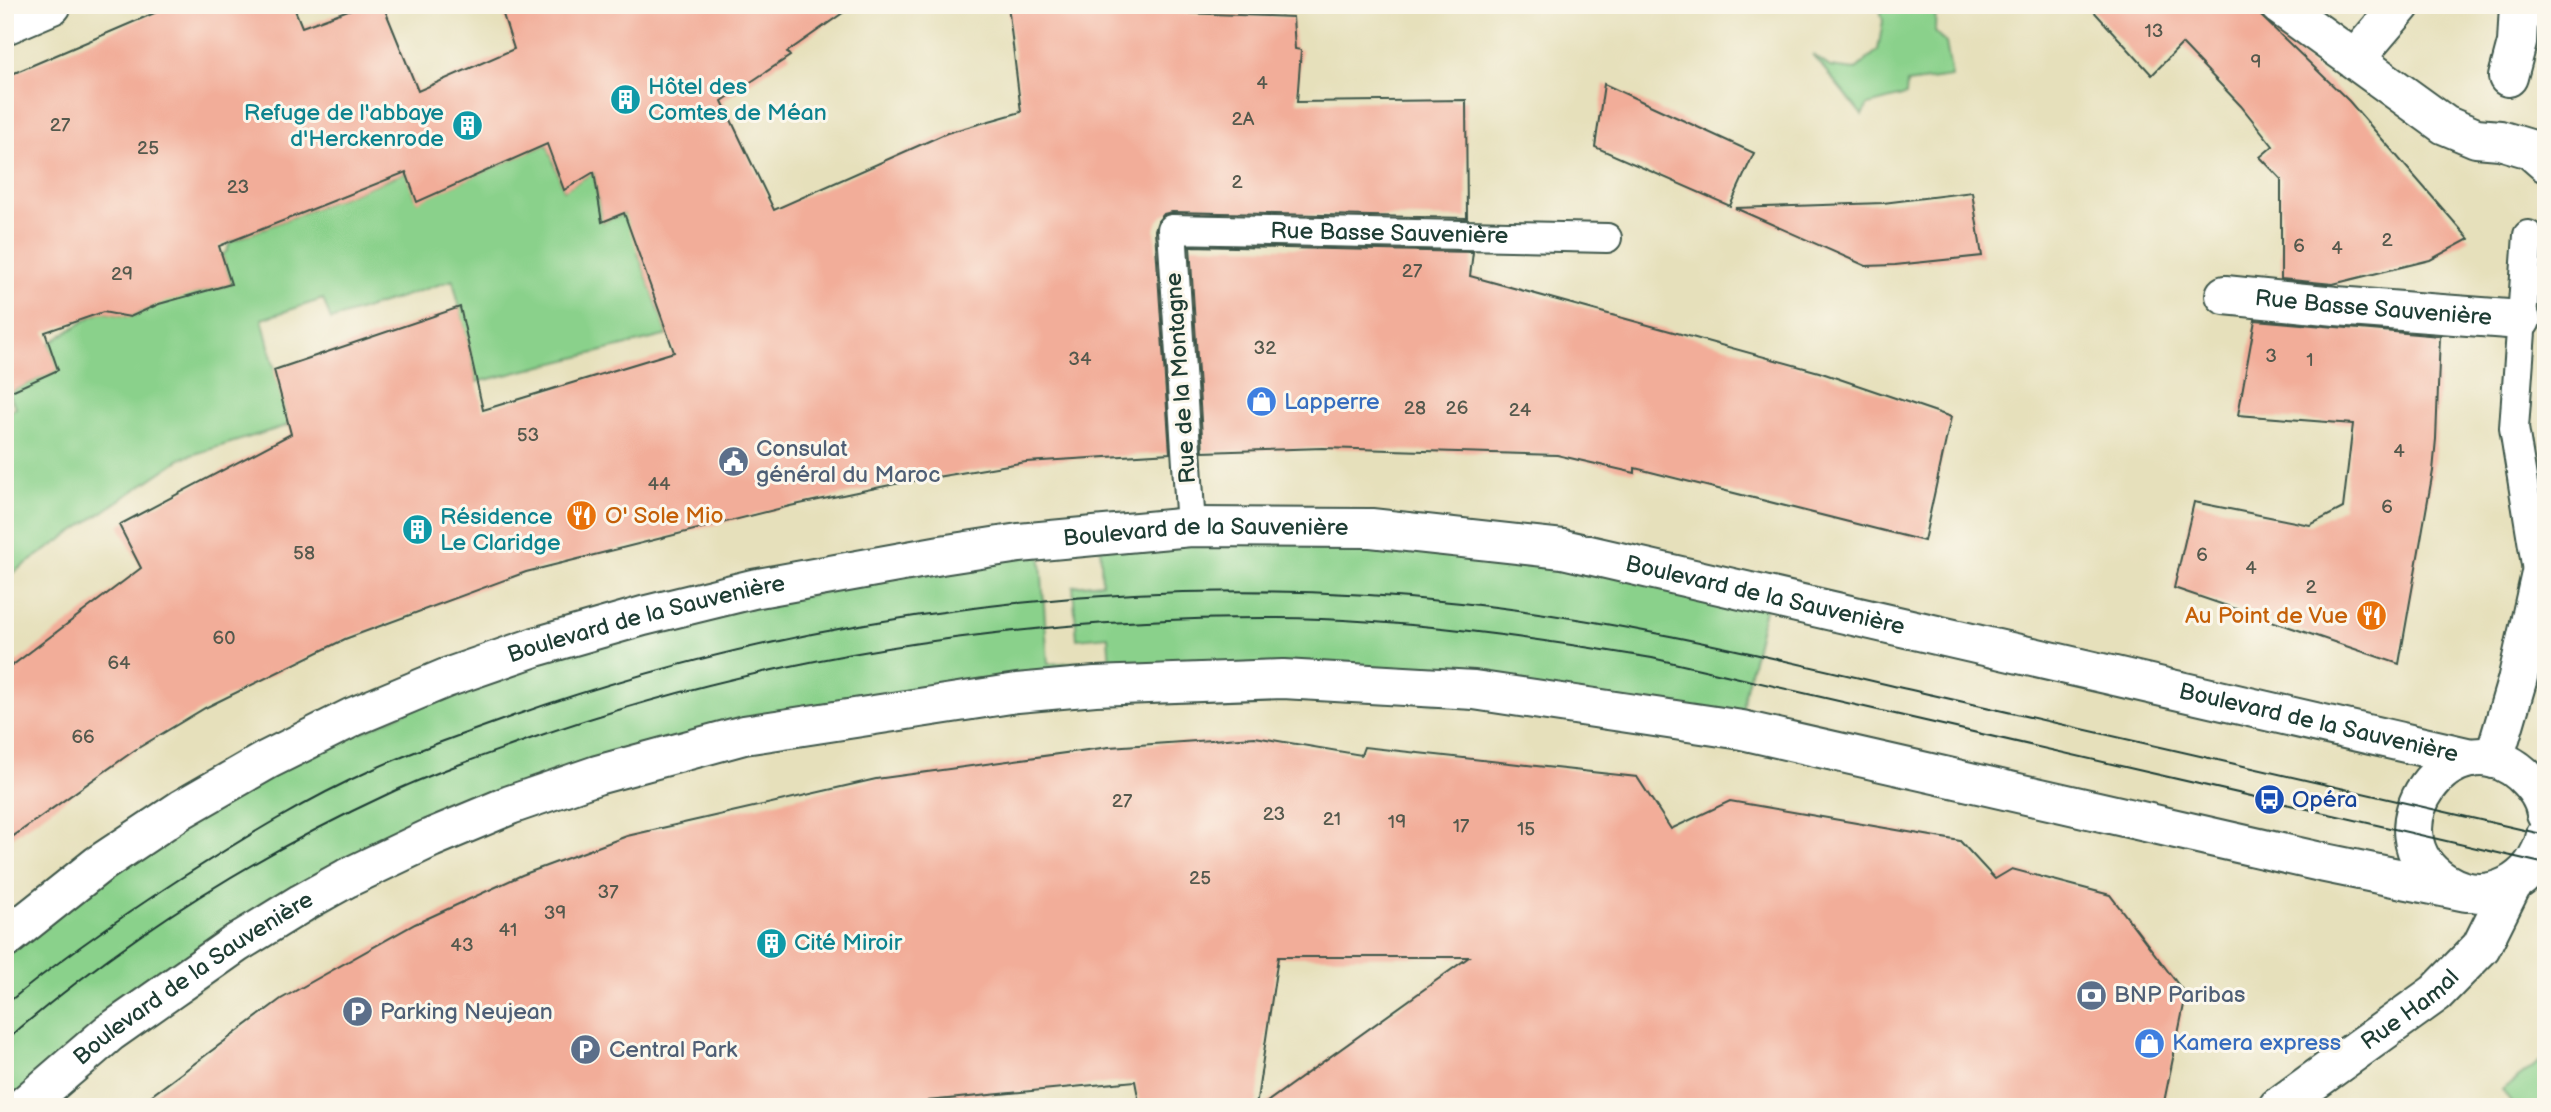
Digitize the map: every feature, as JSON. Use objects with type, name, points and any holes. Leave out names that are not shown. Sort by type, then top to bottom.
[{"type":"street","points":[[5,25],[52,5]]},
{"type":"street","points":[[2279,5],[2445,125],[2476,138],[2500,140],[2530,149],[2546,163]]},
{"type":"street","points":[[2355,59],[2401,5]]},
{"type":"street","points":[[2508,77],[2517,43],[2519,5]]},
{"type":"street","name":"Rue Basse Sauvenière","points":[[2225,295],[2521,320]]},
{"type":"street","name":"Boulevard de la Sauvenière","points":[[5,939],[98,865],[182,809],[267,760],[353,717],[458,673],[631,619],[752,589],[1006,545],[1191,527],[1371,528],[1563,549],[2482,759]]},
{"type":"street","points":[[2482,759],[2517,681],[2542,565]]},
{"type":"street","name":"Boulevard de la Sauvenière","points":[[23,1107],[109,1033],[187,977],[302,903],[431,838],[510,805],[597,775],[744,735],[1030,691],[1283,679],[1474,690],[1742,730],[2325,863],[2466,892]]},
{"type":"street","points":[[2482,759],[2516,769],[2533,784],[2545,814],[2543,850],[2530,871],[2512,885],[2490,892],[2466,892],[2444,882],[2427,867],[2416,846],[2413,823],[2417,801],[2430,781],[2448,766],[2482,759]]},
{"type":"street","name":"Rue Hamal","points":[[2278,1107],[2436,993],[2481,947],[2512,885]]},
{"type":"lane","name":"Rue Basse Sauvenière","points":[[1172,229],[1607,238]]},
{"type":"lane","name":"Rue de la Montagne","points":[[1172,229],[1191,527]]},
{"type":"lane","points":[[2528,235],[2514,428],[2542,565]]},
{"type":"green space","points":[[1879,5],[1936,5],[1935,32],[1946,43],[1952,77],[1907,83],[1906,95],[1868,105],[1862,115],[1812,54],[1830,67],[1855,70],[1878,50],[1883,21]]},
{"type":"green space","points":[[547,144],[564,190],[594,172],[602,222],[661,199],[638,253],[668,335],[477,382],[453,280],[331,320],[323,299],[262,319],[289,425],[182,458],[5,578],[5,413],[16,408],[8,393],[57,370],[49,344],[92,316],[103,312],[130,317],[153,307],[163,287],[188,279],[194,294],[231,284],[222,255],[227,251],[230,242],[406,172],[417,201]]},
{"type":"green space","points":[[1370,535],[1767,601],[1740,724],[1111,680],[1108,636],[1077,639],[1073,586],[1102,583],[1100,540]]},
{"type":"green space","points":[[1040,547],[1048,664],[1079,662],[1081,678],[508,799],[5,1107],[5,946],[185,813],[537,652]]},
{"type":"green space","points":[[2546,1057],[2546,1107],[2514,1107],[2502,1090]]},
{"type":"building","points":[[173,5],[293,5],[302,27],[362,5],[383,5],[418,91],[514,49],[500,5],[854,5],[787,52],[790,56],[722,101],[774,210],[947,133],[1021,112],[1008,5],[1157,5],[1158,12],[1293,17],[1295,49],[1301,50],[1297,102],[1466,100],[1467,218],[1172,212],[1164,214],[1155,230],[1170,453],[1026,462],[895,484],[790,506],[526,572],[345,639],[205,708],[135,750],[5,842],[5,671],[141,568],[119,525],[291,434],[274,370],[460,307],[483,410],[674,352],[624,213],[602,222],[594,172],[564,190],[547,144],[417,202],[406,172],[219,246],[231,284],[159,304],[130,317],[103,312],[45,332],[58,370],[5,394],[5,77]]},
{"type":"building","points":[[2088,5],[2245,5],[2260,15],[2349,101],[2469,239],[2430,260],[2333,284],[2281,279],[2281,179],[2260,157],[2273,146],[2241,106],[2182,44],[2152,75]]},
{"type":"building","points":[[1604,84],[1754,153],[1730,206],[1595,147]]},
{"type":"building","points":[[1972,192],[1982,256],[1895,265],[1866,266],[1735,208],[1883,203]]},
{"type":"building","points":[[1190,246],[1473,252],[1470,276],[1819,372],[1951,417],[1924,541],[1635,468],[1635,473],[1557,455],[1323,448],[1203,452]]},
{"type":"building","points":[[2255,320],[2440,336],[2433,471],[2399,664],[2174,588],[2194,502],[2310,525],[2343,508],[2353,424],[2238,415]]},
{"type":"building","points":[[1255,737],[1361,755],[1364,747],[1637,777],[1671,829],[1730,801],[1960,841],[1995,879],[2012,869],[2110,895],[2186,995],[2163,1107],[1260,1107],[1469,957],[1278,957],[1256,1107],[1140,1107],[1135,1081],[928,1101],[929,1107],[136,1107],[281,999],[415,924],[522,875],[627,836],[876,779],[1109,747]]},
{"type":"tram line","points":[[5,1005],[111,925],[250,835],[350,780],[427,747],[627,679],[744,649],[862,625],[981,607],[1101,596],[1221,591],[1342,594],[1461,603],[1580,619],[1757,655],[2546,835]]},
{"type":"tram line","points":[[5,1041],[94,969],[236,874],[337,819],[439,772],[618,710],[710,685],[896,647],[1086,625],[1181,619],[1324,619],[1465,630],[1605,650],[1652,658],[2546,864]]},
{"type":"place","name":"Hôtel des Comtes de Méan","points":[[625,100]]},
{"type":"place","name":"Refuge de l'abbaye d'Herckenrode","points":[[467,126]]},
{"type":"place","name":"Lapperre","points":[[1261,402]]},
{"type":"place","name":"Consulat général du Maroc","points":[[733,462]]},
{"type":"place","name":"O' Sole Mio","points":[[582,516]]},
{"type":"place","name":"Résidence Le Claridge","points":[[417,530]]},
{"type":"place","name":"Au Point de Vue","points":[[2371,616]]},
{"type":"place","name":"Opéra","points":[[2269,800]]},
{"type":"place","name":"Cité Miroir","points":[[771,943]]},
{"type":"place","name":"BNP Paribas","points":[[2091,995]]},
{"type":"place","name":"Parking Neujean","points":[[357,1012]]},
{"type":"place","name":"Kamera express","points":[[2149,1043]]},
{"type":"place","name":"Central Park","points":[[586,1050]]}]
